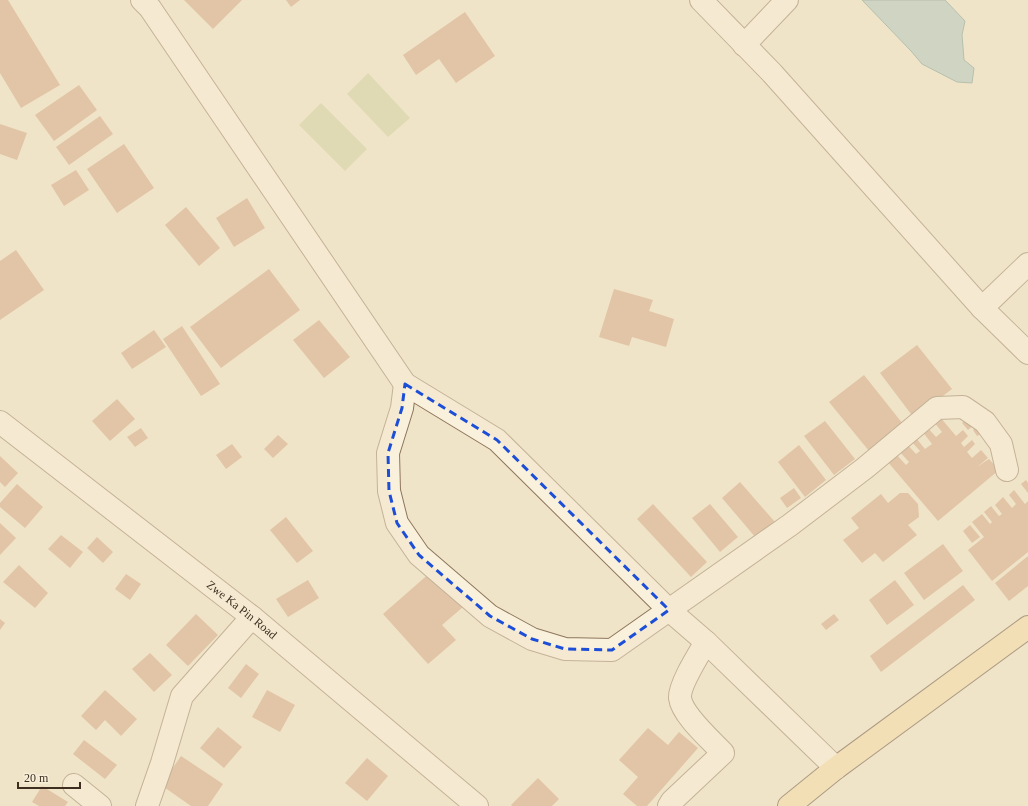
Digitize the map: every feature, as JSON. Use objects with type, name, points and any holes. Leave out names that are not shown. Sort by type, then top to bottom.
[{"type":"main road","points":[[789,806],[836,768],[1028,627]]},
{"type":"street","points":[[142,0],[159,21],[405,384],[497,440],[669,610],[706,642],[836,768]]},
{"type":"street","points":[[701,0],[772,73],[982,308],[1028,353]]},
{"type":"street","points":[[744,45],[787,0]]},
{"type":"street","points":[[982,308],[1028,264]]},
{"type":"street","points":[[405,384],[402,408],[388,453],[389,491],[397,524],[419,555],[490,616],[532,639],[564,649],[612,650],[790,525],[865,468],[937,408],[963,407],[985,422],[1002,444],[1007,470]]},
{"type":"street","name":"Zwe Ka Pin Road","points":[[0,422],[252,617],[477,806]]},
{"type":"street","points":[[147,806],[162,763],[182,696],[252,617]]},
{"type":"street","points":[[669,806],[672,801],[723,753],[685,712],[680,697],[685,680],[706,642]]},
{"type":"street","points":[[74,785],[100,806]]},
{"type":"highlighted area","points":[[405,384],[497,440],[669,610],[612,650],[565,649],[532,639],[490,616],[419,555],[397,523],[389,491],[388,453],[402,408]]},
{"type":"green space","points":[[368,73],[410,118],[388,137],[347,94]]},
{"type":"green space","points":[[321,103],[367,149],[345,171],[299,125]]},
{"type":"water","points":[[862,0],[945,0],[965,21],[962,35],[964,60],[974,68],[972,83],[957,82],[922,64]]},
{"type":"building","points":[[0,0],[8,0],[60,85],[21,108],[0,73]]},
{"type":"building","points":[[184,0],[242,0],[213,29]]},
{"type":"building","points":[[286,0],[300,0],[291,7]]},
{"type":"building","points":[[465,12],[495,56],[456,83],[439,59],[416,75],[403,55]]},
{"type":"building","points":[[79,85],[97,110],[54,141],[35,115]]},
{"type":"building","points":[[100,116],[113,134],[69,165],[56,147]]},
{"type":"building","points":[[0,124],[27,133],[17,160],[0,154]]},
{"type":"building","points":[[124,144],[154,188],[117,213],[87,169]]},
{"type":"building","points":[[76,170],[89,190],[64,206],[51,185]]},
{"type":"building","points":[[247,198],[265,228],[234,247],[216,218]]},
{"type":"building","points":[[186,207],[220,248],[199,266],[165,225]]},
{"type":"building","points":[[16,250],[44,290],[0,320],[0,261]]},
{"type":"building","points":[[269,269],[300,310],[221,368],[190,327]]},
{"type":"building","points":[[614,289],[653,300],[649,311],[674,319],[666,347],[632,337],[629,346],[599,337]]},
{"type":"building","points":[[319,320],[350,357],[324,378],[293,340]]},
{"type":"building","points":[[182,326],[220,384],[201,396],[163,339]]},
{"type":"building","points":[[154,330],[166,347],[132,369],[121,353]]},
{"type":"building","points":[[917,345],[952,389],[914,418],[880,373]]},
{"type":"building","points":[[864,375],[903,424],[869,451],[829,402]]},
{"type":"building","points":[[117,399],[135,419],[110,441],[92,421]]},
{"type":"building","points":[[940,417],[956,436],[963,430],[968,436],[961,443],[964,447],[972,440],[975,444],[967,452],[972,458],[981,450],[988,458],[977,467],[989,459],[999,470],[938,521],[887,461],[896,454],[906,465],[909,462],[898,450],[906,443],[916,454],[920,451],[911,441],[916,438],[925,449],[932,444],[922,431],[927,427],[936,437],[942,432],[934,422]]},
{"type":"building","points":[[969,418],[975,424],[968,430],[962,423]]},
{"type":"building","points":[[825,421],[855,459],[834,475],[804,436]]},
{"type":"building","points":[[979,426],[984,432],[977,436],[973,430]]},
{"type":"building","points":[[141,428],[148,438],[135,447],[127,437]]},
{"type":"building","points":[[278,435],[288,444],[273,458],[264,449]]},
{"type":"building","points":[[232,444],[242,457],[226,469],[216,455]]},
{"type":"building","points":[[799,445],[826,480],[805,497],[778,462]]},
{"type":"building","points":[[0,456],[18,473],[5,487],[0,482]]},
{"type":"building","points":[[1026,480],[1028,483],[1028,493],[1021,484]]},
{"type":"building","points":[[740,482],[775,522],[756,538],[722,498]]},
{"type":"building","points":[[17,484],[43,507],[25,528],[0,507],[0,503]]},
{"type":"building","points":[[794,488],[801,498],[787,508],[780,498]]},
{"type":"building","points":[[1014,490],[1025,504],[1028,501],[1028,552],[992,581],[968,550],[984,537],[972,522],[982,514],[990,524],[992,522],[984,512],[991,506],[999,516],[1002,514],[995,505],[1003,497],[1012,508],[1016,504],[1009,495]]},
{"type":"building","points":[[900,493],[908,493],[918,504],[919,517],[908,525],[917,535],[883,562],[875,553],[862,563],[843,540],[859,528],[851,518],[881,494],[888,503]]},
{"type":"building","points":[[653,504],[707,562],[691,577],[637,519]]},
{"type":"building","points":[[710,504],[738,537],[720,552],[692,518]]},
{"type":"building","points":[[286,517],[313,551],[297,563],[270,530]]},
{"type":"building","points":[[0,523],[16,538],[0,555]]},
{"type":"building","points":[[970,525],[980,537],[972,543],[963,531]]},
{"type":"building","points":[[61,535],[83,552],[70,568],[48,549]]},
{"type":"building","points":[[97,537],[113,552],[103,563],[87,548]]},
{"type":"building","points":[[943,544],[963,571],[924,600],[904,573]]},
{"type":"building","points":[[1028,556],[1028,586],[1009,601],[995,583]]},
{"type":"building","points":[[19,565],[48,593],[35,608],[3,582]]},
{"type":"building","points":[[432,571],[463,607],[442,625],[456,640],[428,664],[383,614]]},
{"type":"building","points":[[126,574],[141,584],[130,600],[115,589]]},
{"type":"building","points":[[308,580],[319,598],[288,617],[276,599]]},
{"type":"building","points":[[895,580],[914,605],[887,625],[869,600]]},
{"type":"building","points":[[963,585],[975,600],[881,672],[870,656]]},
{"type":"building","points":[[196,614],[218,635],[188,666],[166,645]]},
{"type":"building","points":[[834,614],[839,620],[826,630],[821,624]]},
{"type":"building","points":[[0,619],[5,623],[0,630]]},
{"type":"building","points":[[150,653],[172,675],[154,692],[132,669]]},
{"type":"building","points":[[246,664],[259,674],[241,698],[228,688]]},
{"type":"building","points":[[105,690],[137,719],[121,736],[105,720],[96,730],[81,716]]},
{"type":"building","points":[[267,690],[295,705],[280,732],[252,717]]},
{"type":"building","points":[[218,727],[242,747],[224,768],[200,748]]},
{"type":"building","points":[[648,728],[668,745],[679,732],[698,748],[647,806],[637,806],[623,794],[638,777],[619,760]]},
{"type":"building","points":[[84,740],[117,765],[105,779],[73,754]]},
{"type":"building","points":[[181,756],[223,784],[208,806],[191,806],[161,785]]},
{"type":"building","points":[[367,758],[388,776],[367,801],[345,783]]},
{"type":"building","points":[[538,778],[559,799],[552,806],[512,806],[511,805]]},
{"type":"building","points":[[42,786],[68,802],[65,806],[39,806],[32,802]]}]
